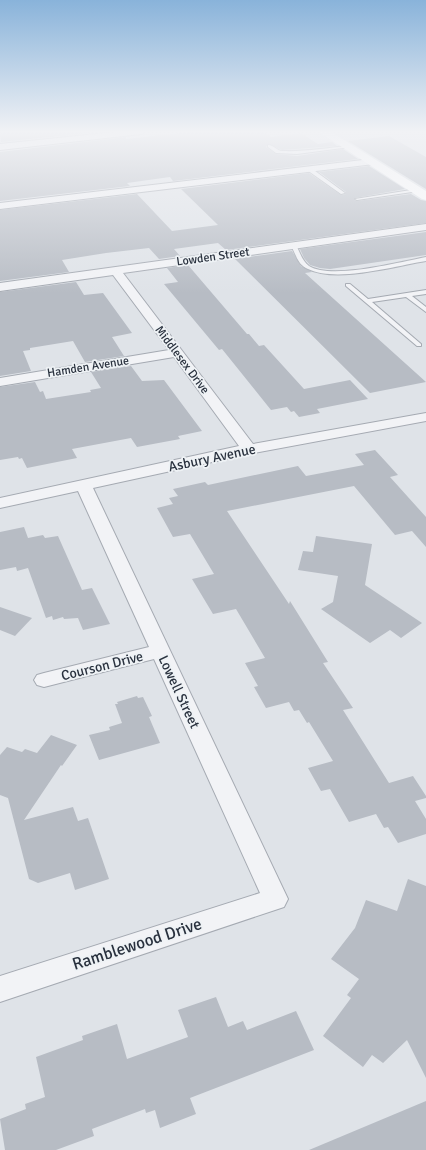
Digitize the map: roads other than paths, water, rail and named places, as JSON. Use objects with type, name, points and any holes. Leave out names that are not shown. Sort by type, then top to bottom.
[{"type":"main road","points":[[409,186],[421,193]]},
{"type":"street","points":[[0,206],[170,186]]},
{"type":"street","name":"Lowden Street","points":[[0,287],[426,227]]},
{"type":"street","name":"Middlesex Drive","points":[[116,271],[249,449]]},
{"type":"street","name":"Hamden Avenue","points":[[0,382],[177,353]]},
{"type":"street","name":"Asbury Avenue","points":[[0,503],[249,449],[426,417]]},
{"type":"street","name":"Lowell Street","points":[[84,486],[275,898]]},
{"type":"street","name":"Courson Drive","points":[[44,680],[160,651]]},
{"type":"street","name":"Ramblewood Drive","points":[[0,989],[275,898]]},
{"type":"lane","points":[[332,186],[342,193]]},
{"type":"lane","points":[[357,199],[421,193]]},
{"type":"lane","points":[[294,246],[298,257],[308,268],[316,272],[328,274],[350,272],[426,259]]},
{"type":"lane","points":[[348,285],[418,345]]},
{"type":"lane","points":[[367,301],[426,292]]},
{"type":"lane","points":[[407,295],[426,310]]}]
